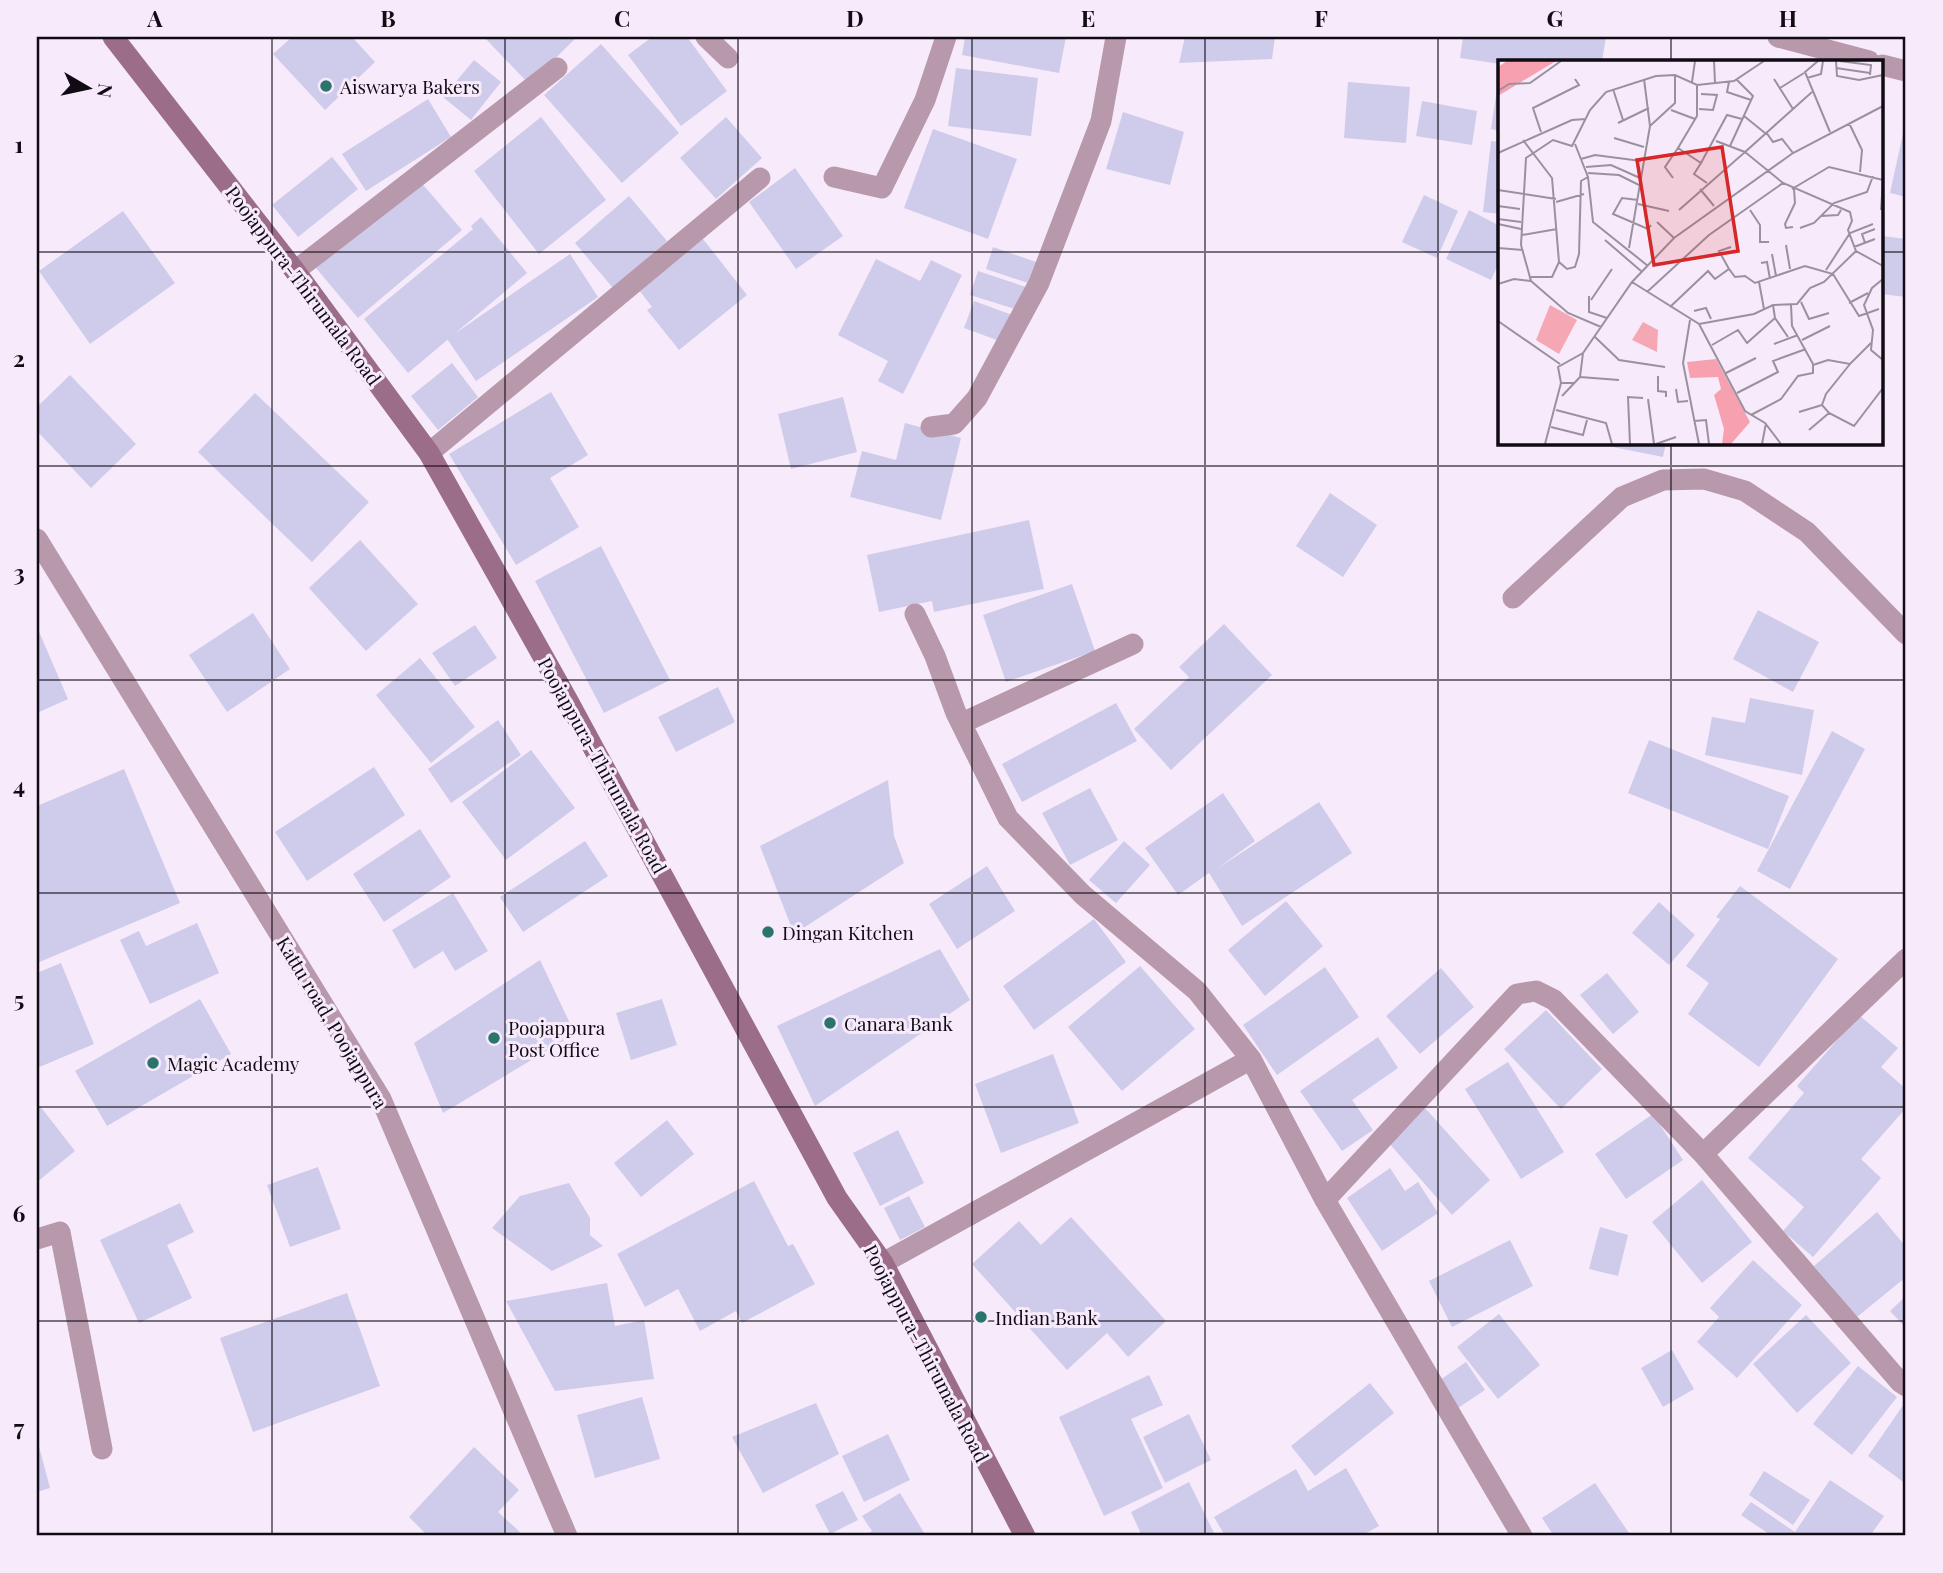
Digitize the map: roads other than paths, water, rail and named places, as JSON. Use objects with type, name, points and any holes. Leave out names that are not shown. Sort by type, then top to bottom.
[{"type":"main road","name":"Poojappura-Thirumala Road","points":[[113,37],[295,271],[429,453],[575,713],[837,1198],[883,1263],[1025,1536]]},
{"type":"street","points":[[706,37],[729,58]]},
{"type":"street","points":[[834,177],[882,188],[925,100],[946,37]]},
{"type":"street","points":[[931,427],[954,424],[977,398],[1039,283],[1101,121],[1116,37]]},
{"type":"street","points":[[1778,37],[1866,60]]},
{"type":"street","points":[[1884,66],[1906,71]]},
{"type":"street","points":[[295,271],[556,68]]},
{"type":"street","points":[[429,453],[760,178]]},
{"type":"street","points":[[1513,598],[1622,497],[1663,480],[1704,479],[1745,491],[1808,532],[1906,634]]},
{"type":"street","name":"Kattu road, Poojappura","points":[[37,540],[382,1099],[567,1536]]},
{"type":"street","points":[[915,614],[962,723],[1008,818],[1083,895],[1197,991],[1251,1059],[1325,1200],[1522,1536]]},
{"type":"street","points":[[962,723],[1133,644]]},
{"type":"street","points":[[1703,1154],[1906,959]]},
{"type":"street","points":[[1325,1200],[1517,995],[1536,991],[1554,1000],[1574,1018],[1703,1154],[1906,1386]]},
{"type":"street","points":[[883,1263],[1251,1059]]},
{"type":"street","points":[[37,1239],[60,1232],[102,1449]]},
{"type":"place","name":"Aiswarya Bakers","points":[[326,86]]},
{"type":"place","name":"Dingan Kitchen","points":[[768,932]]},
{"type":"place","name":"Canara Bank","points":[[830,1023]]},
{"type":"place","name":"Poojappura Post Office","points":[[494,1038]]},
{"type":"place","name":"Magic Academy","points":[[153,1063]]},
{"type":"place","name":"Indian Bank","points":[[981,1317]]}]
